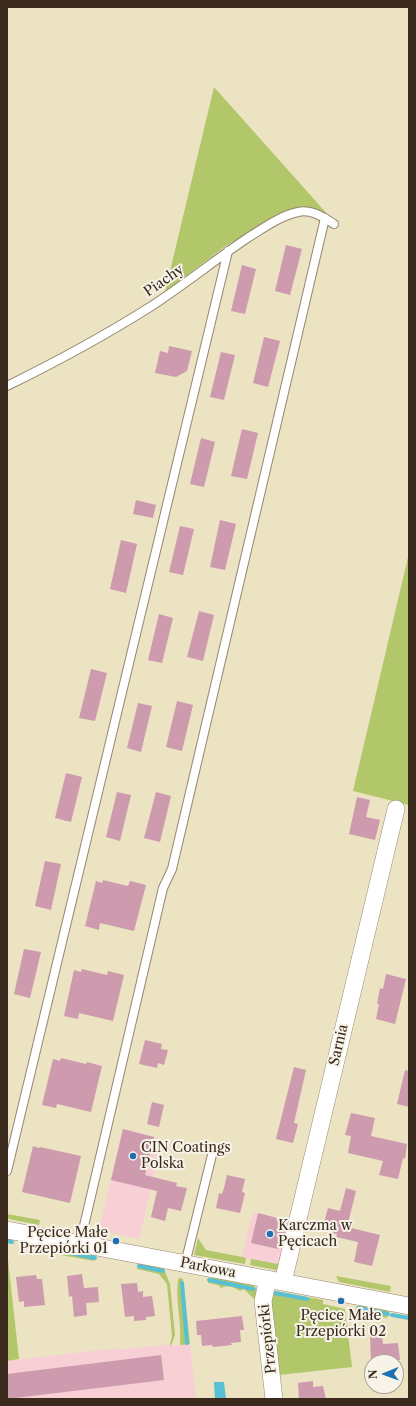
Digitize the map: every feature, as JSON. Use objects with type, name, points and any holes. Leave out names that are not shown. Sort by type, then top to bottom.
[{"type":"street","name":"Sarnia","points":[[275,1281],[396,809]]},
{"type":"street","name":"Parkowa","points":[[7,1230],[409,1306]]},
{"type":"street","name":"Przepiórki","points":[[274,1399],[264,1301],[275,1281]]},
{"type":"lane","name":"Piachy","points":[[7,386],[137,315],[228,251],[273,222],[287,215],[298,212],[310,212],[325,218],[334,224]]},
{"type":"lane","points":[[80,1243],[163,888],[172,869],[325,218]]},
{"type":"lane","points":[[7,1171],[228,251]]},
{"type":"lane","points":[[185,1264],[212,1155]]},
{"type":"shaded area","points":[[123,1129],[154,1137],[162,1141],[139,1239],[99,1230]]},
{"type":"shaded area","points":[[252,1213],[293,1222],[283,1265],[242,1258]]},
{"type":"shaded area","points":[[170,1344],[170,1346],[190,1344],[196,1399],[7,1399],[7,1361],[117,1348],[119,1350]]},
{"type":"green space","points":[[214,87],[329,216],[305,207],[281,214],[224,247],[165,292]]},
{"type":"green space","points":[[409,553],[409,805],[353,791]]},
{"type":"green space","points":[[7,1214],[40,1220],[39,1225],[9,1219]]},
{"type":"green space","points":[[198,1238],[206,1250],[246,1258],[245,1264],[194,1255]]},
{"type":"green space","points":[[35,1242],[93,1253],[95,1256],[94,1261],[33,1250]]},
{"type":"green space","points":[[7,1251],[19,1359],[7,1361]]},
{"type":"green space","points":[[251,1259],[283,1265],[281,1271],[250,1265]]},
{"type":"green space","points":[[139,1262],[163,1267],[170,1284],[175,1335],[171,1346],[172,1336],[167,1284],[159,1274],[137,1269]]},
{"type":"green space","points":[[214,1276],[252,1283],[256,1288],[259,1298],[256,1301],[244,1289],[240,1291],[231,1287],[221,1288],[218,1285],[208,1283]]},
{"type":"green space","points":[[336,1276],[391,1286],[390,1292],[339,1282]]},
{"type":"green space","points":[[178,1279],[183,1279],[190,1344],[180,1345],[177,1287]]},
{"type":"green space","points":[[275,1291],[323,1300],[323,1304],[345,1309],[352,1367],[279,1375],[269,1301]]},
{"type":"green space","points":[[361,1304],[389,1309],[387,1318],[355,1311]]},
{"type":"water","points":[[214,1382],[224,1382],[226,1399],[215,1399]]},
{"type":"building","points":[[286,245],[302,249],[290,295],[275,291]]},
{"type":"building","points":[[242,265],[256,269],[245,314],[231,311]]},
{"type":"building","points":[[264,337],[280,341],[268,387],[253,383]]},
{"type":"building","points":[[169,346],[192,351],[187,371],[176,377],[155,373],[160,351],[168,353]]},
{"type":"building","points":[[221,352],[235,355],[224,400],[210,397]]},
{"type":"building","points":[[242,429],[258,433],[247,479],[231,476]]},
{"type":"building","points":[[201,438],[215,442],[204,487],[190,484]]},
{"type":"building","points":[[136,500],[156,505],[153,518],[133,514]]},
{"type":"building","points":[[220,520],[236,524],[225,570],[210,567]]},
{"type":"building","points":[[180,526],[194,529],[183,575],[169,572]]},
{"type":"building","points":[[121,540],[137,544],[126,593],[110,589]]},
{"type":"building","points":[[199,611],[214,615],[203,661],[187,657]]},
{"type":"building","points":[[159,614],[173,618],[162,663],[148,660]]},
{"type":"building","points":[[91,669],[107,673],[95,721],[79,718]]},
{"type":"building","points":[[177,701],[193,705],[182,751],[166,747]]},
{"type":"building","points":[[138,703],[152,706],[141,752],[127,748]]},
{"type":"building","points":[[66,773],[82,777],[71,822],[55,818]]},
{"type":"building","points":[[117,792],[131,795],[120,841],[106,837]]},
{"type":"building","points":[[156,792],[171,796],[160,842],[144,838]]},
{"type":"building","points":[[357,797],[370,800],[366,817],[380,820],[375,840],[349,834]]},
{"type":"building","points":[[45,861],[61,864],[51,910],[35,906]]},
{"type":"building","points":[[103,880],[128,886],[130,881],[146,885],[134,931],[100,923],[99,930],[85,926],[96,881],[102,883]]},
{"type":"building","points":[[24,949],[41,952],[30,998],[14,994]]},
{"type":"building","points":[[82,969],[107,975],[108,971],[124,975],[113,1021],[79,1013],[78,1019],[64,1016],[74,970],[81,972]]},
{"type":"building","points":[[386,974],[406,979],[395,1024],[376,1019],[380,988],[383,989]]},
{"type":"building","points":[[145,1040],[162,1044],[161,1049],[168,1050],[164,1065],[158,1063],[157,1068],[139,1064]]},
{"type":"building","points":[[61,1058],[102,1066],[91,1112],[57,1104],[56,1108],[42,1105],[53,1059],[60,1061]]},
{"type":"building","points":[[294,1067],[306,1070],[294,1123],[298,1124],[293,1143],[276,1139]]},
{"type":"building","points":[[405,1070],[409,1071],[409,1107],[397,1104]]},
{"type":"building","points":[[152,1102],[164,1105],[159,1127],[147,1124]]},
{"type":"building","points":[[351,1113],[375,1118],[371,1136],[407,1144],[405,1159],[403,1158],[398,1179],[379,1175],[383,1161],[348,1153],[351,1136],[345,1135]]},
{"type":"building","points":[[123,1129],[154,1137],[145,1175],[177,1183],[176,1186],[187,1188],[181,1211],[168,1208],[165,1221],[151,1217],[157,1191],[111,1180]]},
{"type":"building","points":[[33,1146],[81,1156],[70,1203],[22,1192]]},
{"type":"building","points":[[227,1175],[245,1179],[242,1192],[245,1193],[240,1213],[216,1208],[219,1193],[222,1194]]},
{"type":"building","points":[[346,1188],[356,1191],[347,1227],[380,1235],[372,1266],[354,1262],[358,1242],[336,1237],[337,1234],[322,1231],[328,1208],[340,1211]]},
{"type":"building","name":"Karczma w Pęcicach","points":[[258,1213],[285,1220],[284,1225],[286,1226],[278,1249],[251,1243]]},
{"type":"building","points":[[82,1274],[84,1288],[98,1287],[99,1302],[86,1303],[87,1315],[74,1317],[72,1296],[69,1297],[67,1276]]},
{"type":"building","points":[[36,1275],[37,1279],[42,1279],[45,1305],[24,1307],[24,1301],[19,1302],[16,1277]]},
{"type":"building","points":[[137,1283],[138,1292],[143,1291],[143,1297],[152,1296],[155,1316],[146,1317],[146,1320],[134,1321],[134,1316],[125,1317],[121,1284]]},
{"type":"building","points":[[242,1316],[244,1330],[240,1330],[241,1342],[231,1343],[232,1345],[213,1347],[212,1345],[202,1346],[201,1335],[197,1335],[196,1321]]},
{"type":"building","points":[[382,1335],[383,1344],[398,1343],[399,1354],[371,1354],[370,1336]]},
{"type":"building","points":[[161,1355],[164,1380],[7,1399],[7,1374]]},
{"type":"building","points":[[313,1381],[313,1387],[323,1386],[326,1399],[299,1399],[298,1383]]},
{"type":"waterway","points":[[7,1241],[12,1242]]},
{"type":"waterway","points":[[34,1246],[95,1258]]},
{"type":"waterway","points":[[139,1266],[163,1271]]},
{"type":"waterway","points":[[209,1280],[253,1289]]},
{"type":"waterway","points":[[182,1283],[187,1343]]},
{"type":"waterway","points":[[275,1293],[307,1299]]},
{"type":"waterway","points":[[358,1308],[388,1314]]},
{"type":"waterway","points":[[392,1315],[409,1318]]},
{"type":"place","name":"CIN Coatings Polska","points":[[133,1156]]},
{"type":"place","name":"Karczma w Pęcicach","points":[[270,1234]]},
{"type":"place","name":"Pęcice Małe Przepiórki 01","points":[[116,1241]]},
{"type":"place","name":"Pęcice Małe Przepiórki 02","points":[[341,1301]]}]
